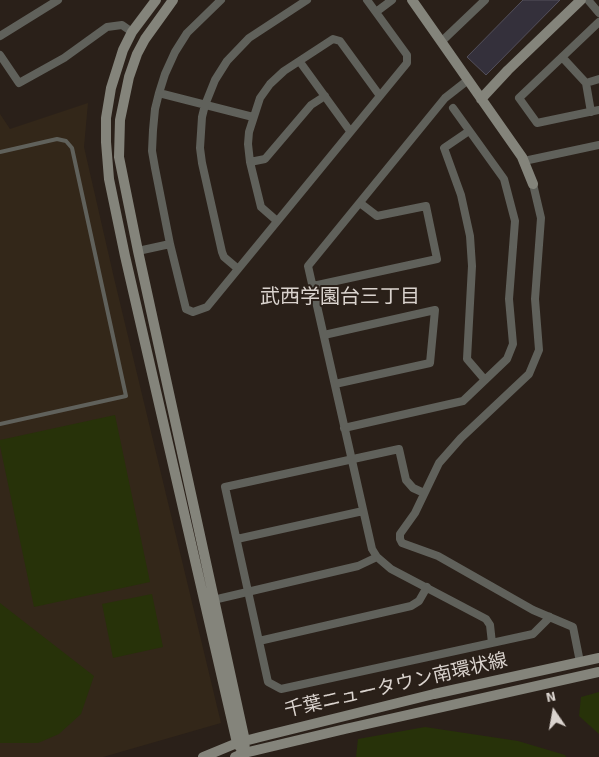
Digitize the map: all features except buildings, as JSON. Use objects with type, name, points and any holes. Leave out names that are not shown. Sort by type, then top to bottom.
[{"type":"street","points":[[0,36],[58,0]]},
{"type":"street","points":[[156,0],[132,32],[114,75],[108,103],[106,142],[109,179],[210,600]]},
{"type":"street","points":[[173,0],[145,39],[128,77],[120,120],[119,157],[241,742],[240,755]]},
{"type":"street","points":[[222,0],[187,33],[175,52],[165,74],[155,109],[152,151],[170,244],[186,309],[193,312],[207,307],[237,268],[407,63],[407,55],[367,0]]},
{"type":"street","points":[[237,268],[224,257],[222,252],[202,163],[200,148],[205,105],[215,80],[226,61],[249,38],[307,0]]},
{"type":"street","points":[[376,12],[392,0]]},
{"type":"street","points":[[412,0],[524,161],[533,184],[541,218],[535,299],[539,350],[529,374],[461,438],[439,464],[415,513],[400,534],[402,543],[438,556],[533,610],[573,627],[580,662]]},
{"type":"street","points":[[441,42],[485,0]]},
{"type":"street","points":[[481,100],[508,70],[581,0]]},
{"type":"street","points":[[588,0],[599,13]]},
{"type":"street","points":[[562,57],[586,83],[595,111],[537,123],[519,98],[562,57],[599,22]]},
{"type":"street","points":[[0,55],[19,83],[64,58],[107,27],[122,24],[132,32]]},
{"type":"street","points":[[276,221],[261,207],[250,162],[249,132],[260,98],[270,84],[284,71],[333,39],[340,41],[380,96]]},
{"type":"street","points":[[300,62],[350,131]]},
{"type":"street","points":[[586,83],[599,79]]},
{"type":"street","points":[[468,80],[445,98],[308,266],[372,549],[377,557],[390,569],[486,619],[490,625],[492,643]]},
{"type":"street","points":[[159,94],[253,117]]},
{"type":"street","points":[[250,162],[265,158],[311,105],[324,96]]},
{"type":"street","points":[[344,428],[463,401],[507,358],[513,344],[509,299],[514,221],[504,179],[453,108]]},
{"type":"street","points":[[469,131],[444,148],[461,195],[470,236],[472,266],[467,359],[484,380]]},
{"type":"street","points":[[524,161],[599,145]]},
{"type":"street","points":[[313,286],[437,259],[426,206],[377,216],[360,203]]},
{"type":"street","points":[[138,251],[170,244]]},
{"type":"street","points":[[324,334],[435,310],[430,363],[335,384]]},
{"type":"street","points":[[424,494],[413,488],[406,480],[399,449],[226,487],[268,682],[280,689],[533,634],[550,617]]},
{"type":"street","points":[[237,539],[363,511]]},
{"type":"street","points":[[210,600],[358,566],[377,557]]},
{"type":"street","points":[[259,641],[411,606],[419,601],[427,587]]},
{"type":"street","name":"千葉ニュータウン南環状線","points":[[203,757],[241,742],[434,694],[599,658]]},
{"type":"street","name":"千葉ニュータウン南環状線","points":[[240,755],[344,729],[599,672]]},
{"type":"lane","points":[[0,152],[57,139],[66,141],[72,148],[126,396],[0,424]]},
{"type":"shaded area","points":[[88,103],[84,147],[221,723],[103,757],[0,757],[0,114],[10,129]]},
{"type":"green space","points":[[115,415],[150,582],[34,607],[0,440]]},
{"type":"green space","points":[[152,594],[163,647],[113,658],[102,604]]},
{"type":"green space","points":[[0,603],[94,676],[81,714],[59,734],[38,743],[0,743]]},
{"type":"green space","points":[[599,692],[599,734],[579,716],[581,697]]},
{"type":"green space","points":[[425,727],[518,741],[565,755],[566,757],[356,757],[358,739]]},
{"type":"district","name":"武西学園台三丁目","points":[[340,298]]}]
